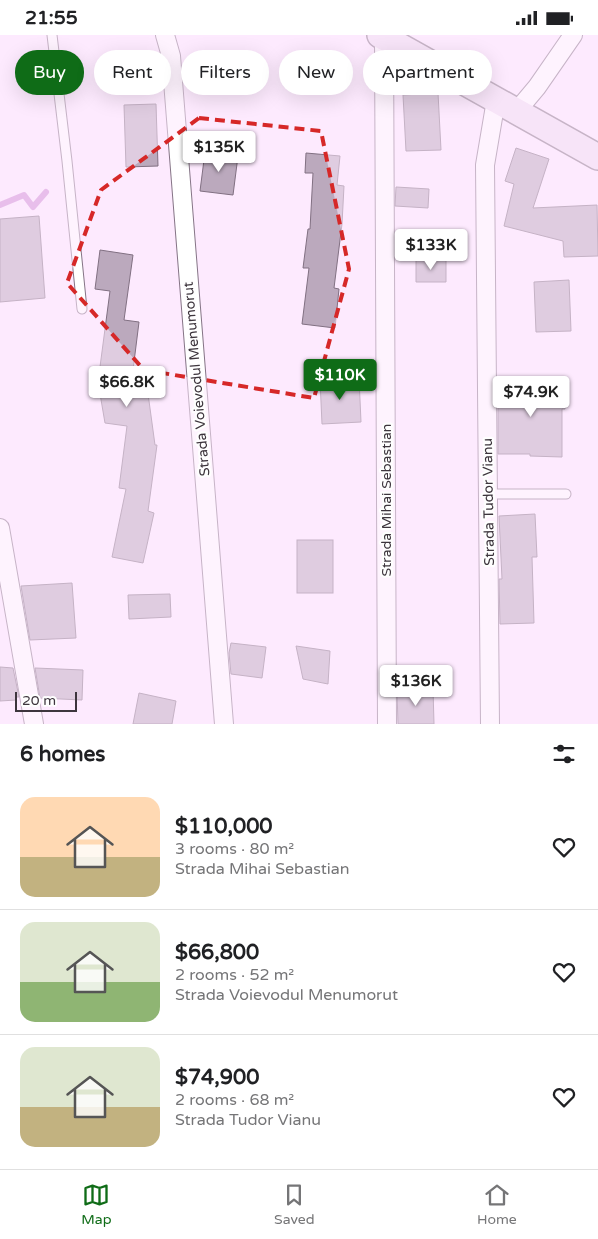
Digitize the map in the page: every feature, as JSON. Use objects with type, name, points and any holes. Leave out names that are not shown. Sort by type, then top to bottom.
[{"type":"main road","points":[[382,36],[598,157]]},
{"type":"street","name":"Strada Voievodul Menumorut","points":[[166,35],[170,56],[224,724]]},
{"type":"street","points":[[506,106],[537,87],[573,35]]},
{"type":"street","name":"Strada Mihai Sebastian","points":[[382,36],[387,724]]},
{"type":"street","name":"Strada Tudor Vianu","points":[[490,724],[485,165],[506,106]]},
{"type":"street","points":[[0,527],[34,724]]},
{"type":"lane","points":[[52,35],[82,309]]},
{"type":"lane","points":[[488,494],[566,494]]},
{"type":"highlighted area","points":[[199,118],[321,131],[349,269],[314,398],[144,370],[67,283],[101,190]]},
{"type":"building","points":[[403,95],[438,95],[441,150],[406,151]]},
{"type":"building","points":[[156,104],[158,166],[126,167],[124,105]]},
{"type":"building","points":[[516,148],[549,159],[533,208],[597,205],[598,256],[564,257],[563,241],[504,226],[514,184],[505,181]]},
{"type":"building","points":[[205,152],[238,156],[233,195],[200,191]]},
{"type":"building","points":[[306,153],[340,156],[337,185],[344,186],[342,224],[334,288],[339,289],[335,328],[302,324],[309,268],[303,268],[308,229],[310,229],[313,173],[305,173]]},
{"type":"building","points":[[396,187],[429,189],[428,208],[395,206]]},
{"type":"building","points":[[39,216],[45,298],[0,302],[0,219]]},
{"type":"building","points":[[100,250],[133,255],[124,320],[139,322],[132,378],[146,379],[155,445],[157,445],[148,511],[154,513],[143,563],[112,557],[126,489],[119,488],[127,426],[105,423],[98,382],[110,291],[95,289]]},
{"type":"building","points":[[446,259],[446,282],[416,282],[416,260]]},
{"type":"building","points":[[569,280],[571,331],[536,332],[534,282]]},
{"type":"building","points":[[359,378],[361,422],[322,424],[320,380]]},
{"type":"building","points":[[498,381],[565,381],[565,409],[562,409],[562,457],[498,454]]},
{"type":"building","points":[[535,514],[537,557],[532,557],[534,623],[500,624],[499,579],[502,579],[499,516]]},
{"type":"building","points":[[297,540],[333,540],[333,593],[297,593]]},
{"type":"building","points":[[72,583],[76,638],[30,640],[21,586]]},
{"type":"building","points":[[170,594],[171,617],[129,619],[128,595]]},
{"type":"building","points":[[231,643],[266,647],[262,678],[231,674],[229,653]]},
{"type":"building","points":[[296,646],[330,651],[328,684],[303,679]]},
{"type":"building","points":[[0,667],[13,668],[19,697],[16,697],[16,700],[0,701]]},
{"type":"building","points":[[35,668],[83,670],[82,700],[40,698]]},
{"type":"building","points":[[433,689],[434,724],[398,724],[397,691]]},
{"type":"building","points":[[139,693],[176,701],[172,724],[133,724]]},
{"type":"waterway","points":[[0,205],[24,195],[33,207],[46,192]]}]
